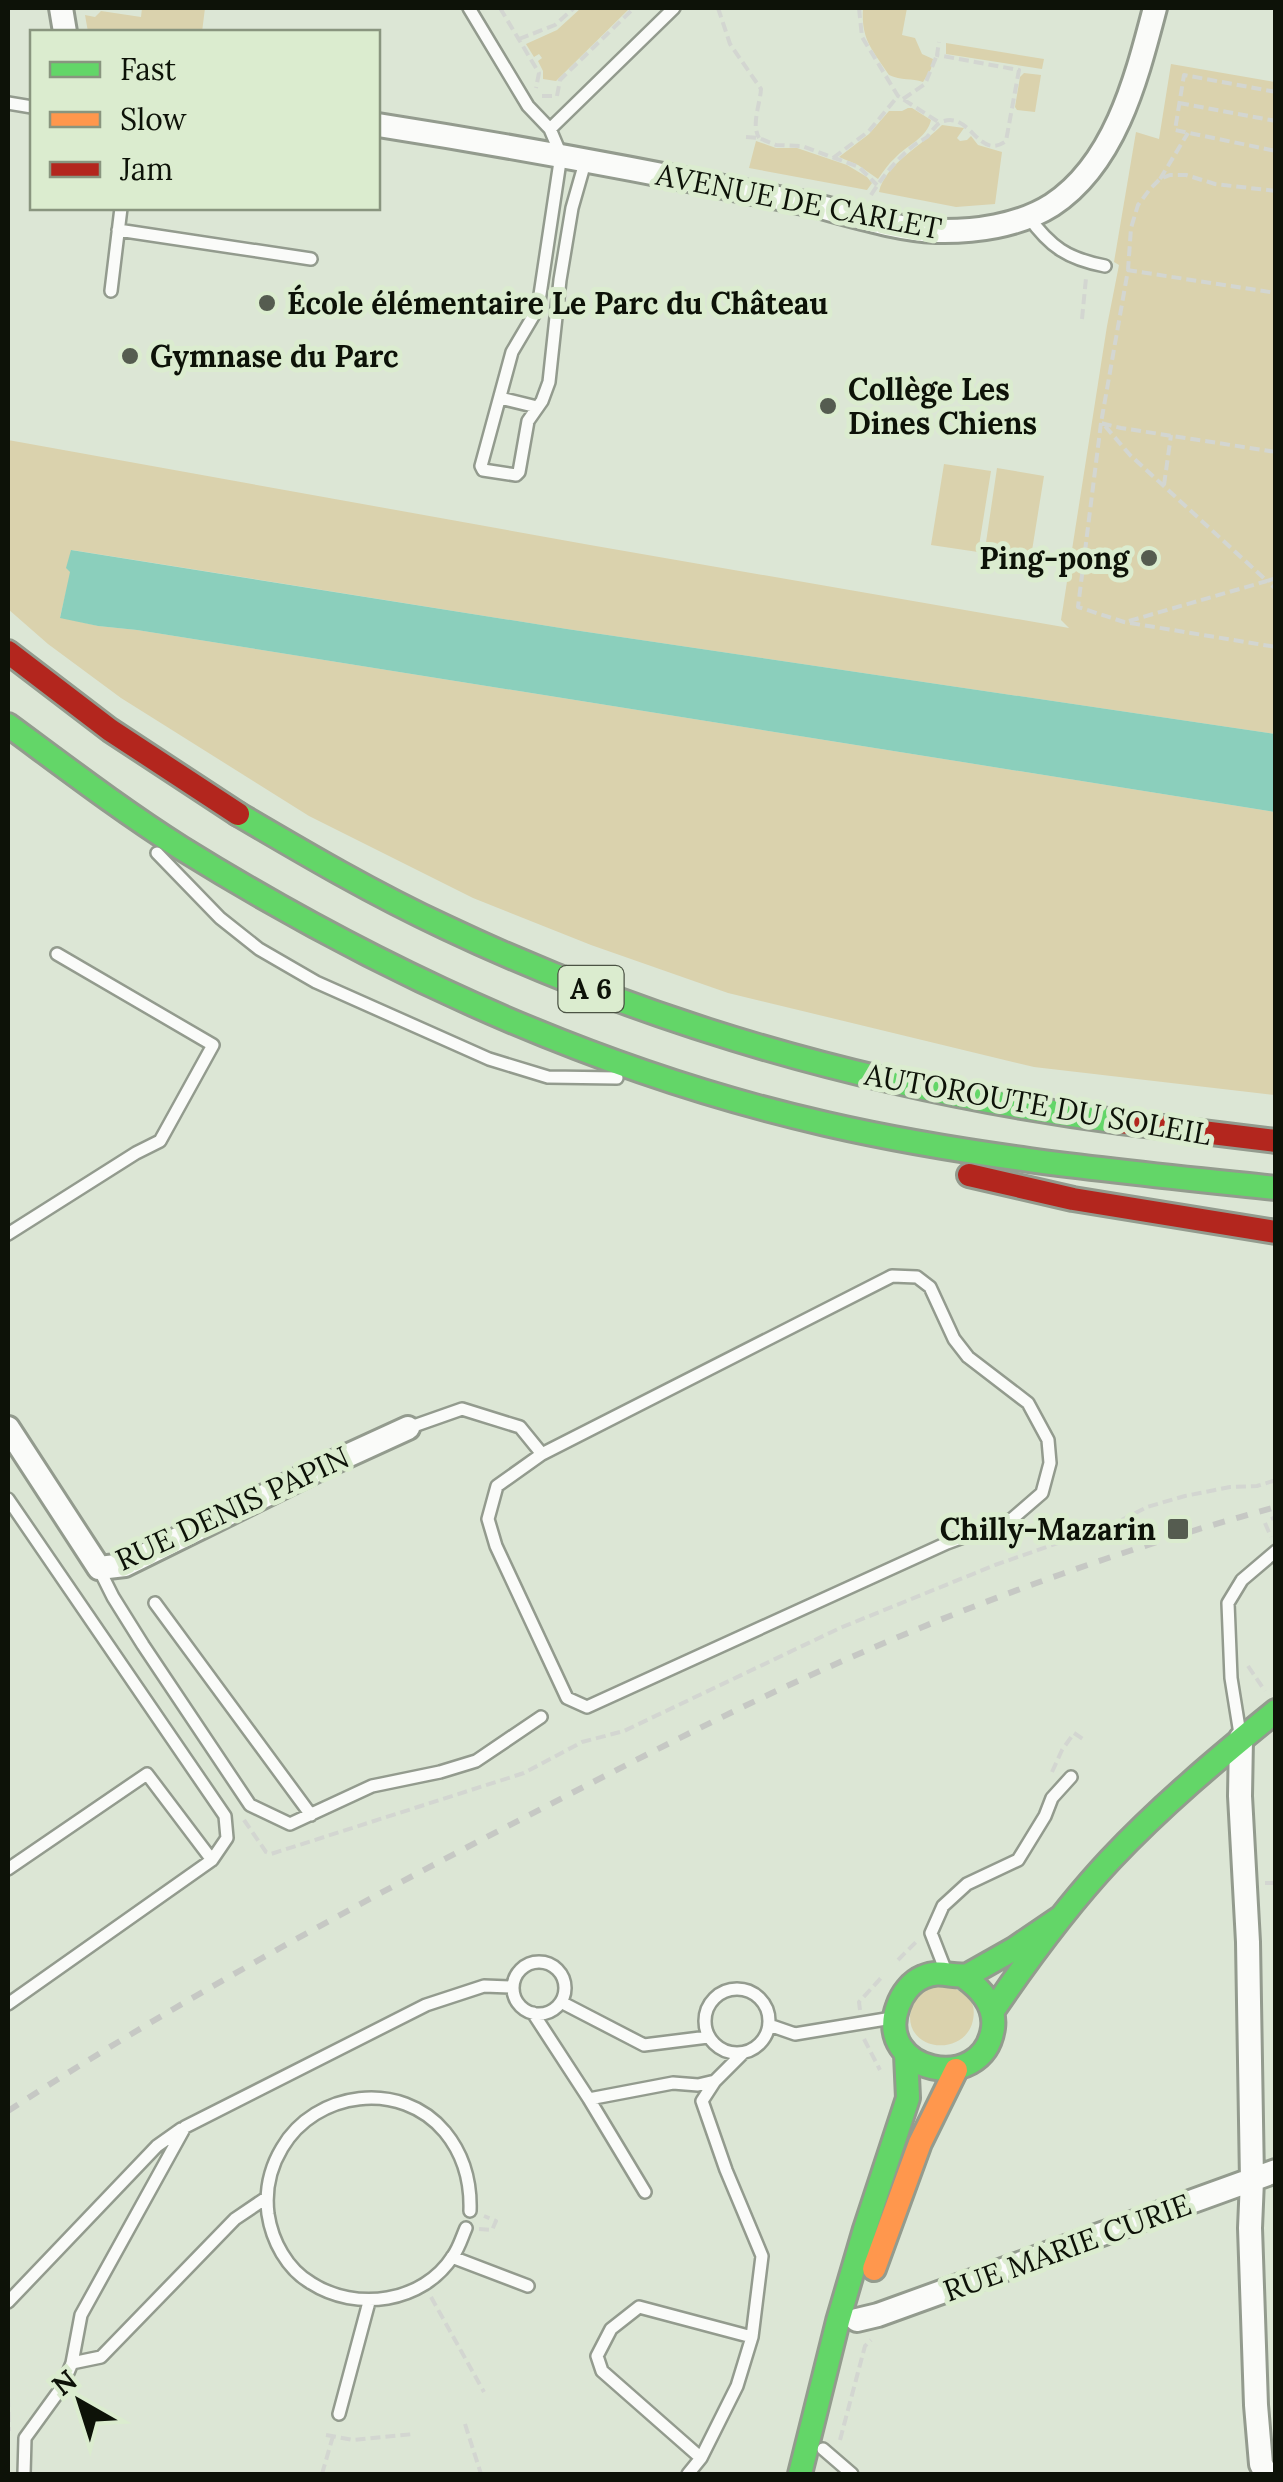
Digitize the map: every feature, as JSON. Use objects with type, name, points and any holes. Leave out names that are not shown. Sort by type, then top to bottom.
[{"type":"main road","name":"AUTOROUTE DU SOLEIL","points":[[8,652],[141,753],[312,859],[502,953],[616,999],[738,1041],[930,1091],[1032,1109],[1276,1141]]},
{"type":"main road","name":"AUTOROUTE DU SOLEIL","points":[[8,725],[179,846],[272,902],[398,969],[518,1022],[670,1079],[761,1108],[902,1140],[1075,1167],[1276,1188]]},
{"type":"main road","points":[[1248,1138],[1276,1125]]},
{"type":"main road","points":[[902,1140],[925,1165],[1073,1199],[1276,1232]]},
{"type":"main road","points":[[992,2012],[1103,1868],[1200,1772],[1241,1738],[1272,1703]]},
{"type":"main road","points":[[955,1975],[982,1991],[992,2012],[993,2027],[976,2060],[945,2072],[922,2066],[906,2054],[896,2036],[894,2018],[902,1996],[919,1980],[955,1975],[1007,1954],[1062,1917]]},
{"type":"main road","points":[[800,2474],[844,2303],[908,2098],[906,2054]]},
{"type":"main road","points":[[817,2474],[830,2454],[865,2329],[882,2242],[920,2144],[956,2070]]},
{"type":"street","name":"AVENUE DE CARLET","points":[[380,125],[562,154],[920,230],[981,230],[1052,205],[1095,162],[1114,130],[1141,62],[1151,8]]},
{"type":"street","name":"RUE DENIS PAPIN","points":[[8,1428],[99,1568],[125,1565],[408,1428]]},
{"type":"street","points":[[1241,1738],[1256,2405],[1266,2474]]},
{"type":"street","name":"RUE MARIE CURIE","points":[[865,2329],[878,2315],[1276,2171]]},
{"type":"lane","points":[[469,8],[528,106],[550,129],[562,154],[538,308],[512,352],[492,420],[483,470],[516,475],[519,472],[528,422],[542,402],[549,382],[560,280],[572,208],[586,159]]},
{"type":"lane","points":[[550,129],[674,8]]},
{"type":"lane","points":[[110,291],[122,210]]},
{"type":"lane","points":[[1028,216],[1043,238],[1068,255],[1105,266]]},
{"type":"lane","points":[[118,230],[311,259]]},
{"type":"lane","points":[[500,398],[537,406]]},
{"type":"lane","points":[[108,798],[220,918],[259,949],[316,982],[471,1052],[533,1072],[548,1076],[670,1079]]},
{"type":"lane","points":[[8,1234],[160,1141],[213,1044],[58,954]]},
{"type":"lane","points":[[892,1276],[916,1277],[930,1287],[954,1340],[968,1357],[1028,1402],[1048,1440],[1050,1463],[1042,1494],[1012,1519],[947,1543],[587,1707],[567,1698],[496,1546],[488,1519],[497,1486],[542,1454],[892,1276]]},
{"type":"lane","points":[[408,1428],[462,1410],[520,1427],[542,1454]]},
{"type":"lane","points":[[8,1499],[226,1816],[227,1838],[212,1860],[8,2004]]},
{"type":"lane","points":[[1241,1738],[1231,1678],[1228,1602],[1274,1545]]},
{"type":"lane","points":[[99,1568],[143,1645],[250,1805],[290,1824],[372,1786],[476,1762],[541,1717]]},
{"type":"lane","points":[[155,1604],[311,1815]]},
{"type":"lane","points":[[8,1869],[148,1774],[212,1860]]},
{"type":"lane","points":[[955,1975],[931,1933],[943,1906],[967,1884],[1018,1860],[1052,1798],[1071,1777]]},
{"type":"lane","points":[[544,1962],[553,1965],[563,1978],[562,2002],[547,2013],[522,2008],[512,1987],[521,1968],[544,1962]]},
{"type":"lane","points":[[8,2302],[157,2146],[185,2127],[426,2005],[484,1986],[512,1987]]},
{"type":"lane","points":[[688,2474],[701,2458],[737,2386],[752,2336],[762,2256],[702,2100],[743,2053],[760,2044],[769,2025],[766,2006],[760,1998],[751,1992],[731,1989],[721,1993],[708,2007],[705,2027],[708,2037],[723,2050],[743,2053]]},
{"type":"lane","points":[[562,2002],[644,2045],[708,2037]]},
{"type":"lane","points":[[533,2013],[645,2192]]},
{"type":"lane","points":[[769,2025],[795,2034],[894,2018]]},
{"type":"lane","points":[[589,2099],[673,2083],[698,2086],[715,2081]]},
{"type":"lane","points":[[466,2228],[452,2257],[424,2284],[401,2296],[369,2302],[337,2297],[308,2282],[285,2259],[270,2230],[266,2198],[272,2164],[290,2134],[316,2111],[349,2099],[384,2098],[416,2109],[444,2130],[462,2160],[470,2211]]},
{"type":"lane","points":[[24,2474],[25,2438],[62,2387],[72,2364],[81,2315],[185,2127]]},
{"type":"lane","points":[[72,2364],[101,2357],[235,2218],[266,2198]]},
{"type":"lane","points":[[452,2257],[528,2286]]},
{"type":"lane","points":[[339,2414],[369,2302]]},
{"type":"lane","points":[[701,2458],[602,2371],[597,2356],[611,2330],[638,2307],[752,2336]]},
{"type":"lane","points":[[830,2454],[852,2474]]},
{"type":"path","points":[[500,8],[540,73],[536,87],[541,96],[557,96],[560,80],[634,8]]},
{"type":"path","points":[[519,39],[541,32],[574,8]]},
{"type":"path","points":[[718,8],[730,44],[761,90],[755,131],[759,138]]},
{"type":"path","points":[[859,8],[862,37],[900,97],[940,123]]},
{"type":"path","points":[[834,158],[869,131],[900,97],[925,84],[938,42]]},
{"type":"path","points":[[871,194],[894,163],[940,123],[960,123],[993,147],[1006,141],[1019,70],[937,54]]},
{"type":"path","points":[[1276,92],[1184,75],[1174,130],[1276,151]]},
{"type":"path","points":[[1179,103],[1276,120]]},
{"type":"path","points":[[1188,133],[1160,179],[1138,205],[1130,228],[1128,270],[1102,423],[1078,607],[1124,622],[1276,648]]},
{"type":"path","points":[[746,137],[776,145],[802,146],[858,167],[877,185]]},
{"type":"path","points":[[1160,179],[1170,174],[1186,174],[1215,184],[1276,191]]},
{"type":"path","points":[[1082,319],[1088,263]]},
{"type":"path","points":[[1105,266],[1276,293]]},
{"type":"path","points":[[1102,423],[1276,452]]},
{"type":"path","points":[[1102,423],[1130,455],[1276,589]]},
{"type":"path","points":[[1164,486],[1171,435]]},
{"type":"path","points":[[1124,622],[1276,578]]},
{"type":"path","points":[[271,1854],[524,1773],[582,1742],[624,1731],[854,1622],[994,1565],[1118,1522],[1146,1507],[1184,1496],[1276,1480]]},
{"type":"path","points":[[1265,1523],[1274,1545]]},
{"type":"path","points":[[1248,1666],[1272,1703]]},
{"type":"path","points":[[424,2284],[484,2392]]},
{"type":"path","points":[[830,2454],[841,2434],[865,2346],[865,2329]]},
{"type":"path","points":[[8,2397],[9,2431]]},
{"type":"path","points":[[322,2474],[339,2414]]},
{"type":"path","points":[[466,2424],[481,2474]]},
{"type":"path","points":[[330,2436],[353,2440],[414,2434]]},
{"type":"shaded area","points":[[142,8],[205,8],[202,30],[88,30],[85,15],[95,17],[101,11],[141,17]]},
{"type":"shaded area","points":[[581,8],[630,8],[556,81],[543,79],[538,61],[542,58],[539,54],[534,57],[526,44],[557,30]]},
{"type":"shaded area","points":[[863,8],[907,8],[902,35],[915,38],[922,54],[933,59],[923,82],[889,75],[866,36]]},
{"type":"shaded area","points":[[946,43],[1044,59],[1042,69],[946,54]]},
{"type":"shaded area","points":[[1171,64],[1275,82],[1275,734],[567,629],[72,550],[60,617],[1275,812],[1275,1095],[1034,1067],[728,993],[591,945],[473,898],[309,816],[121,698],[8,609],[8,440],[1069,628],[1061,620],[1119,265],[1114,262],[1136,132],[1159,139]]},
{"type":"shaded area","points":[[1024,73],[1041,75],[1035,112],[1015,107]]},
{"type":"shaded area","points":[[908,108],[931,120],[929,126],[892,160],[878,179],[839,157],[869,134],[889,111]]},
{"type":"shaded area","points":[[942,125],[964,128],[957,138],[960,141],[971,136],[978,145],[1002,152],[995,204],[956,207],[879,192],[897,164]]},
{"type":"shaded area","points":[[756,141],[776,148],[797,148],[847,165],[872,183],[867,190],[749,168]]},
{"type":"shaded area","points":[[944,464],[991,471],[978,552],[931,545]]},
{"type":"shaded area","points":[[997,468],[1044,476],[1030,563],[984,556]]},
{"type":"shaded area","points":[[945,1983],[969,1998],[973,2018],[958,2041],[936,2045],[918,2037],[910,2016],[918,1993]]},
{"type":"water","points":[[71,550],[567,629],[1275,734],[1275,812],[60,618]]},
{"type":"railway","points":[[8,2111],[138,2030],[338,1916],[772,1693],[895,1638],[1020,1589],[1147,1545],[1276,1507]]},
{"type":"traffic: fast","points":[[8,725],[137,819],[256,893],[412,976],[574,1046],[741,1102],[882,1136],[1050,1163],[1276,1188]]},
{"type":"traffic: fast","points":[[238,814],[445,927],[608,996],[691,1025],[860,1074],[946,1093],[1121,1122]]},
{"type":"traffic: fast","points":[[992,2012],[1048,1934],[1110,1860],[1190,1783],[1276,1711]]},
{"type":"traffic: fast","points":[[964,1977],[990,2005],[993,2028],[985,2049],[970,2063],[952,2068],[932,2067],[914,2060],[901,2047],[894,2029],[898,2006],[911,1985],[929,1975],[968,1975],[1061,1917]]},
{"type":"traffic: fast","points":[[800,2474],[838,2321],[908,2098],[906,2054]]},
{"type":"traffic: slow","points":[[874,2269],[920,2143],[956,2070]]},
{"type":"traffic: jam","points":[[8,652],[110,730],[238,814]]},
{"type":"traffic: jam","points":[[1121,1122],[1276,1141]]},
{"type":"traffic: jam","points":[[969,1175],[1073,1199],[1276,1232]]},
{"type":"place","name":"École élémentaire Le Parc du Château","points":[[267,303]]},
{"type":"place","name":"Gymnase du Parc","points":[[130,356]]},
{"type":"place","name":"Collège Les Dines Chiens","points":[[828,406]]},
{"type":"place","name":"Ping-pong","points":[[1149,558]]},
{"type":"place","name":"Chilly-Mazarin","points":[[1178,1529]]}]
